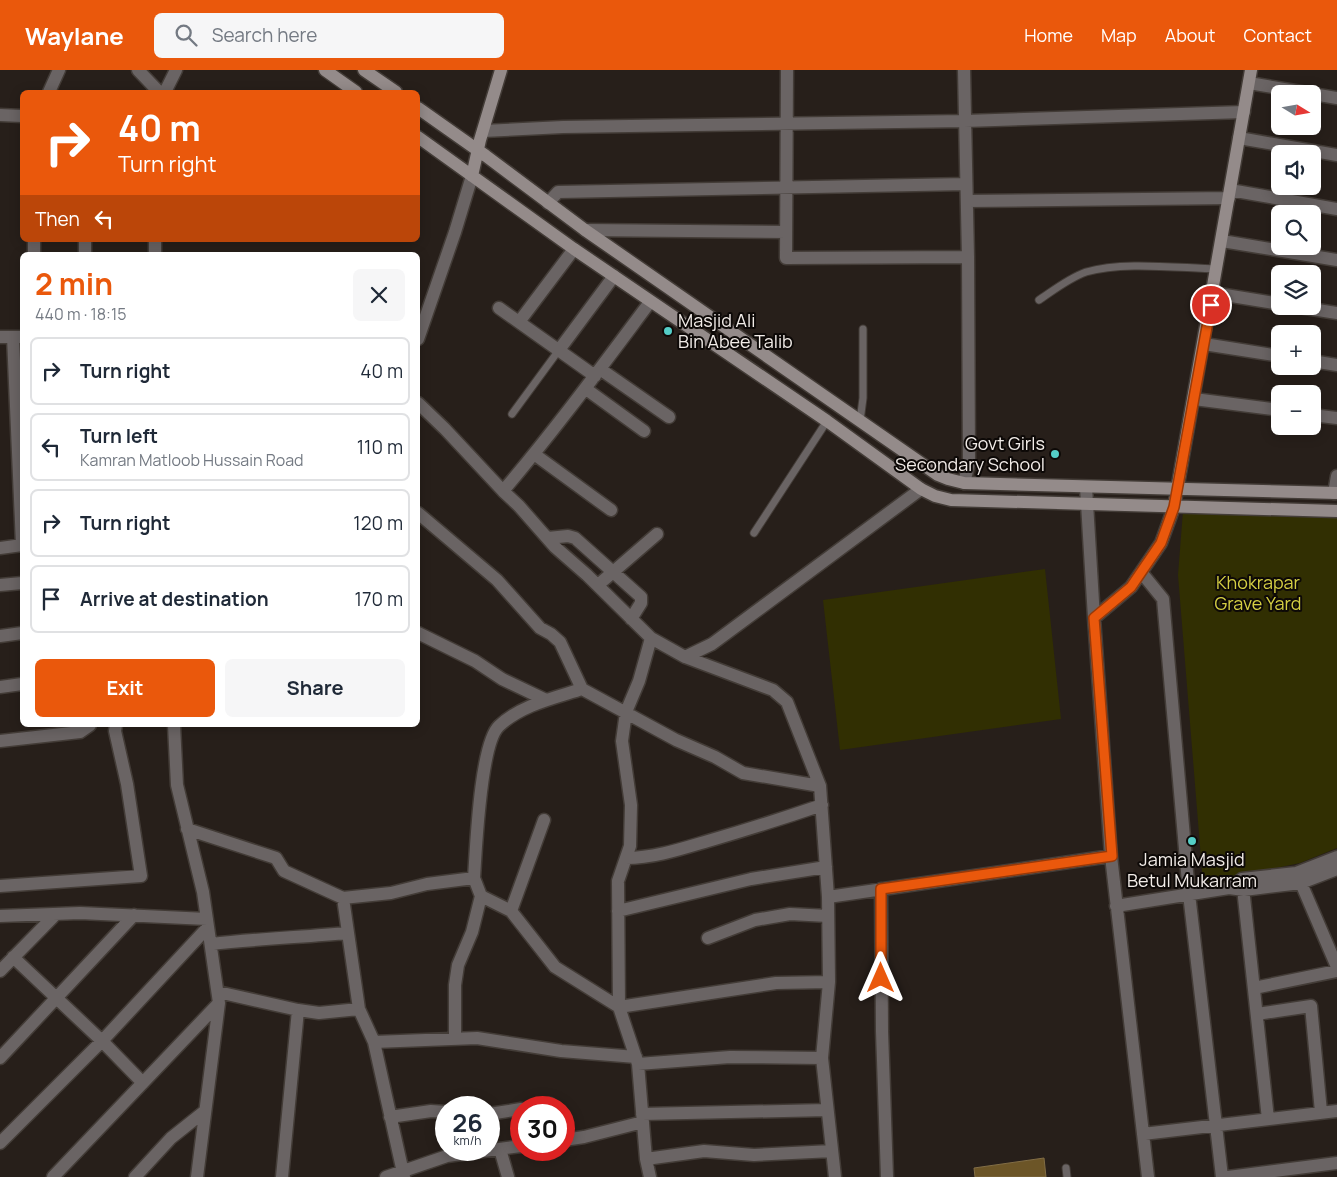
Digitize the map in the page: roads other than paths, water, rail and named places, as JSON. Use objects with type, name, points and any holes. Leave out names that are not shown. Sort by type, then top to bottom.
[{"type":"main road","points":[[325,70],[353,90]]},
{"type":"main road","points":[[364,70],[393,90]]},
{"type":"main road","points":[[472,176],[477,151],[500,70]]},
{"type":"main road","points":[[1174,507],[1251,70]]},
{"type":"main road","points":[[420,109],[585,230],[938,475],[964,483],[1335,493]]},
{"type":"main road","points":[[420,138],[650,302],[827,421],[922,489],[935,496],[950,500],[1337,511]]},
{"type":"main road","points":[[781,390],[792,373]]},
{"type":"street","points":[[49,90],[59,70]]},
{"type":"street","points":[[138,70],[157,90]]},
{"type":"street","points":[[166,90],[176,70]]},
{"type":"street","points":[[787,70],[786,258],[968,257]]},
{"type":"street","points":[[964,70],[968,257],[969,463],[964,483]]},
{"type":"street","points":[[1248,83],[1337,98]]},
{"type":"street","points":[[483,131],[563,127],[965,121],[1244,112]]},
{"type":"street","points":[[0,115],[20,116]]},
{"type":"street","points":[[1239,138],[1337,154]]},
{"type":"street","points":[[420,333],[472,176]]},
{"type":"street","points":[[548,203],[558,192],[966,184]]},
{"type":"street","points":[[967,201],[1230,194],[1337,209]]},
{"type":"street","points":[[585,230],[786,232]]},
{"type":"street","points":[[1222,241],[1337,260]]},
{"type":"street","points":[[519,322],[574,249]]},
{"type":"street","points":[[559,350],[614,276]]},
{"type":"street","points":[[1213,293],[1271,303]]},
{"type":"street","points":[[503,491],[586,389],[650,302]]},
{"type":"street","points":[[499,308],[559,350],[669,417]]},
{"type":"street","points":[[1321,310],[1337,313]]},
{"type":"street","points":[[0,337],[18,337],[20,441]]},
{"type":"street","points":[[1204,344],[1271,355]]},
{"type":"street","points":[[1321,362],[1337,365]]},
{"type":"street","points":[[586,389],[644,431]]},
{"type":"street","points":[[1194,399],[1271,409]]},
{"type":"street","points":[[420,406],[548,538],[651,638],[685,657],[773,690],[786,702],[820,786],[822,805],[828,897],[829,982],[822,1058],[834,1177]]},
{"type":"street","points":[[1321,416],[1337,418]]},
{"type":"street","points":[[534,454],[611,510]]},
{"type":"street","points":[[1335,493],[1337,476]]},
{"type":"street","points":[[1086,486],[1116,906],[1148,1177]]},
{"type":"street","points":[[685,657],[712,644],[922,489]]},
{"type":"street","points":[[1094,618],[1131,587],[1161,543],[1174,507]]},
{"type":"street","points":[[420,515],[497,580],[540,628],[560,642],[582,689],[676,740],[715,757],[743,773],[820,786]]},
{"type":"street","points":[[598,585],[657,534]]},
{"type":"street","points":[[548,538],[568,536],[575,538],[641,597],[641,603],[632,618]]},
{"type":"street","points":[[0,548],[20,545]]},
{"type":"street","points":[[1141,572],[1163,599],[1189,894],[1222,1177]]},
{"type":"street","points":[[0,585],[20,583]]},
{"type":"street","points":[[0,636],[20,633]]},
{"type":"street","points":[[420,634],[475,661],[502,679],[546,700]]},
{"type":"street","points":[[650,1177],[646,1159],[637,1061],[619,1007],[618,881],[630,846],[631,805],[622,741],[626,712],[639,681],[651,638]]},
{"type":"street","points":[[0,687],[20,684]]},
{"type":"street","points":[[582,689],[546,700],[522,710],[498,727],[488,750],[479,805],[474,878],[482,896],[512,911],[555,967],[619,1007],[776,983],[829,982]]},
{"type":"street","points":[[0,741],[80,732],[87,727]]},
{"type":"street","points":[[0,886],[141,876],[127,784],[116,727]]},
{"type":"street","points":[[174,727],[177,785],[203,892],[218,998],[197,1177]]},
{"type":"street","points":[[626,858],[640,858],[675,851],[822,805]]},
{"type":"street","points":[[512,911],[544,820]]},
{"type":"street","points":[[188,829],[276,858],[284,871],[343,898],[474,878]]},
{"type":"street","points":[[828,897],[1112,856]]},
{"type":"street","points":[[1116,906],[1243,885],[1296,873],[1337,857]]},
{"type":"street","points":[[618,911],[751,879],[826,867]]},
{"type":"street","points":[[1243,885],[1300,883],[1337,869]]},
{"type":"street","points":[[1300,883],[1337,967]]},
{"type":"street","points":[[1243,885],[1268,1119]]},
{"type":"street","points":[[881,889],[882,1031],[887,1177]]},
{"type":"street","points":[[455,1039],[455,985],[458,965],[472,932],[482,896]]},
{"type":"street","points":[[343,898],[358,1009],[374,1042],[403,1175]]},
{"type":"street","points":[[0,916],[56,914],[134,915],[208,923]]},
{"type":"street","points":[[0,971],[56,914]]},
{"type":"street","points":[[708,938],[755,920],[790,914],[828,916]]},
{"type":"street","points":[[0,1058],[134,915]]},
{"type":"street","points":[[0,1143],[102,1041],[208,923]]},
{"type":"street","points":[[210,944],[348,933]]},
{"type":"street","points":[[13,957],[102,1041],[143,1083]]},
{"type":"street","points":[[1254,988],[1337,971]]},
{"type":"street","points":[[218,998],[319,1013],[358,1009]]},
{"type":"street","points":[[53,1177],[143,1083],[218,998]]},
{"type":"street","points":[[1257,1014],[1311,1006],[1322,1112]]},
{"type":"street","points":[[282,1177],[298,1010]]},
{"type":"street","points":[[374,1042],[476,1038],[637,1061],[730,1057],[822,1058]]},
{"type":"street","points":[[575,1138],[643,1118],[827,1110]]},
{"type":"street","points":[[134,1177],[171,1138],[205,1111]]},
{"type":"street","points":[[390,1117],[435,1111]]},
{"type":"street","points":[[1143,1134],[1337,1111]]},
{"type":"street","points":[[508,1177],[500,1149],[510,1148]]},
{"type":"street","points":[[646,1159],[704,1151],[754,1155],[832,1151]]},
{"type":"street","points":[[386,1177],[403,1175],[435,1161]]},
{"type":"street","points":[[1228,1177],[1337,1163]]},
{"type":"lane","points":[[1039,300],[1062,284],[1084,273],[1114,266],[1217,269]]},
{"type":"lane","points":[[860,422],[863,398],[863,329]]},
{"type":"lane","points":[[512,414],[559,350]]},
{"type":"lane","points":[[754,533],[827,421]]},
{"type":"lane","points":[[1066,1168],[1067,1177]]},
{"type":"place","name":"Masjid Ali Bin Abee Talib","points":[[668,331]]},
{"type":"place","name":"Govt Girls Secondary School","points":[[1055,454]]},
{"type":"place","name":"Jamia Masjid Betul Mukarram","points":[[1192,841]]},
{"type":"park label","name":"Khokrapar Grave Yard","points":[[1258,593]]}]
